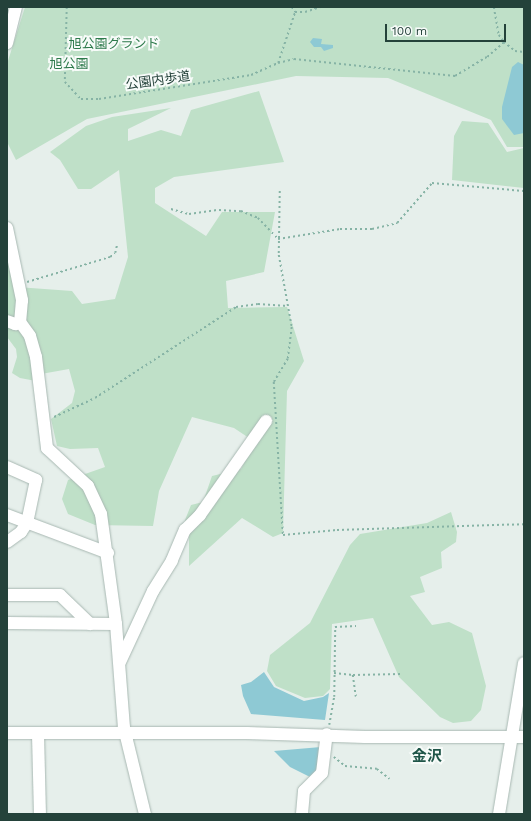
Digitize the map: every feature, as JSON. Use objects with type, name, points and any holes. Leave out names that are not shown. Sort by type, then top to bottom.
[{"type":"street","points":[[7,43],[16,7]]},
{"type":"street","points":[[7,228],[22,300],[20,322],[30,336],[36,358],[47,448],[74,472],[97,500],[106,532],[120,662],[120,693],[125,734],[145,814]]},
{"type":"street","points":[[7,321],[15,324],[20,322]]},
{"type":"street","points":[[120,662],[153,591],[172,560],[185,530],[200,516],[266,421]]},
{"type":"street","points":[[7,467],[36,480],[27,523],[22,532],[7,542]]},
{"type":"street","points":[[7,515],[108,553]]},
{"type":"street","points":[[7,595],[60,595],[90,624]]},
{"type":"street","points":[[7,623],[116,624]]},
{"type":"street","points":[[499,814],[518,737],[524,663]]},
{"type":"street","points":[[7,733],[247,733],[326,737],[518,737]]},
{"type":"street","points":[[38,734],[40,814]]},
{"type":"street","points":[[302,814],[304,791],[322,774],[326,737]]},
{"type":"path","name":"公園内歩道","points":[[67,7],[65,82],[81,99],[99,99],[251,75],[278,63]]},
{"type":"path","points":[[278,63],[295,12],[292,7]]},
{"type":"path","points":[[295,12],[305,12],[320,7]]},
{"type":"path","points":[[494,7],[499,35],[504,42],[515,51],[524,52]]},
{"type":"path","points":[[278,63],[294,59],[455,76],[487,57],[504,42]]},
{"type":"path","points":[[278,239],[340,229],[372,229],[397,224],[432,183],[524,191]]},
{"type":"path","points":[[280,191],[278,239],[280,273],[288,306],[292,340],[288,359],[274,382],[283,535],[337,530],[524,524]]},
{"type":"path","points":[[171,209],[189,214],[219,210],[241,211],[258,218],[278,239]]},
{"type":"path","points":[[19,284],[104,259],[115,253],[117,244]]},
{"type":"path","points":[[44,421],[95,398],[236,307],[258,304],[288,306]]},
{"type":"path","points":[[356,626],[335,627],[334,673],[326,737],[345,766],[377,769],[390,779]]},
{"type":"path","points":[[334,673],[353,675],[401,674]]},
{"type":"path","points":[[353,675],[356,697]]},
{"type":"green space","name":"旭公園","points":[[25,7],[524,7],[524,147],[507,147],[491,120],[388,78],[296,76],[87,119],[16,160],[7,142],[7,64]]},
{"type":"green space","points":[[259,91],[284,162],[174,177],[155,188],[155,203],[206,236],[222,212],[275,212],[264,272],[226,281],[228,308],[287,307],[304,361],[287,391],[283,533],[273,537],[242,518],[189,566],[189,533],[185,520],[191,505],[203,502],[212,476],[241,469],[255,442],[234,428],[192,417],[159,491],[153,526],[95,525],[68,514],[62,499],[68,480],[105,467],[98,448],[70,449],[57,446],[51,419],[72,403],[75,391],[69,369],[41,374],[36,381],[20,378],[12,373],[17,357],[16,349],[7,337],[7,243],[17,287],[72,291],[82,304],[115,299],[128,257],[119,170],[91,189],[78,189],[60,160],[50,152],[86,126],[112,117],[171,108],[128,129],[128,141],[161,130],[181,136],[191,110]]},
{"type":"green space","points":[[462,121],[488,123],[507,152],[524,148],[524,188],[452,180],[454,136]]},
{"type":"green space","points":[[451,512],[457,532],[456,542],[441,552],[442,568],[420,577],[425,592],[410,596],[432,625],[449,622],[472,633],[486,686],[481,710],[471,721],[453,723],[440,717],[399,677],[373,618],[332,624],[330,689],[323,696],[305,698],[276,686],[267,671],[270,655],[310,623],[350,545],[360,534],[427,523]]},
{"type":"water","points":[[313,38],[322,39],[321,44],[333,45],[333,48],[324,51],[321,47],[314,47],[310,42]]},
{"type":"water","points":[[518,62],[524,65],[524,133],[514,135],[502,119],[502,107],[512,67]]},
{"type":"water","points":[[264,672],[274,687],[304,701],[323,697],[329,693],[325,720],[251,714],[243,696],[241,685],[251,682]]},
{"type":"water","points":[[321,747],[316,774],[310,777],[290,767],[274,751]]},
{"type":"district","name":"金沢","points":[[427,757]]},
{"type":"park label","name":"旭公園グランド","points":[[114,44]]}]
